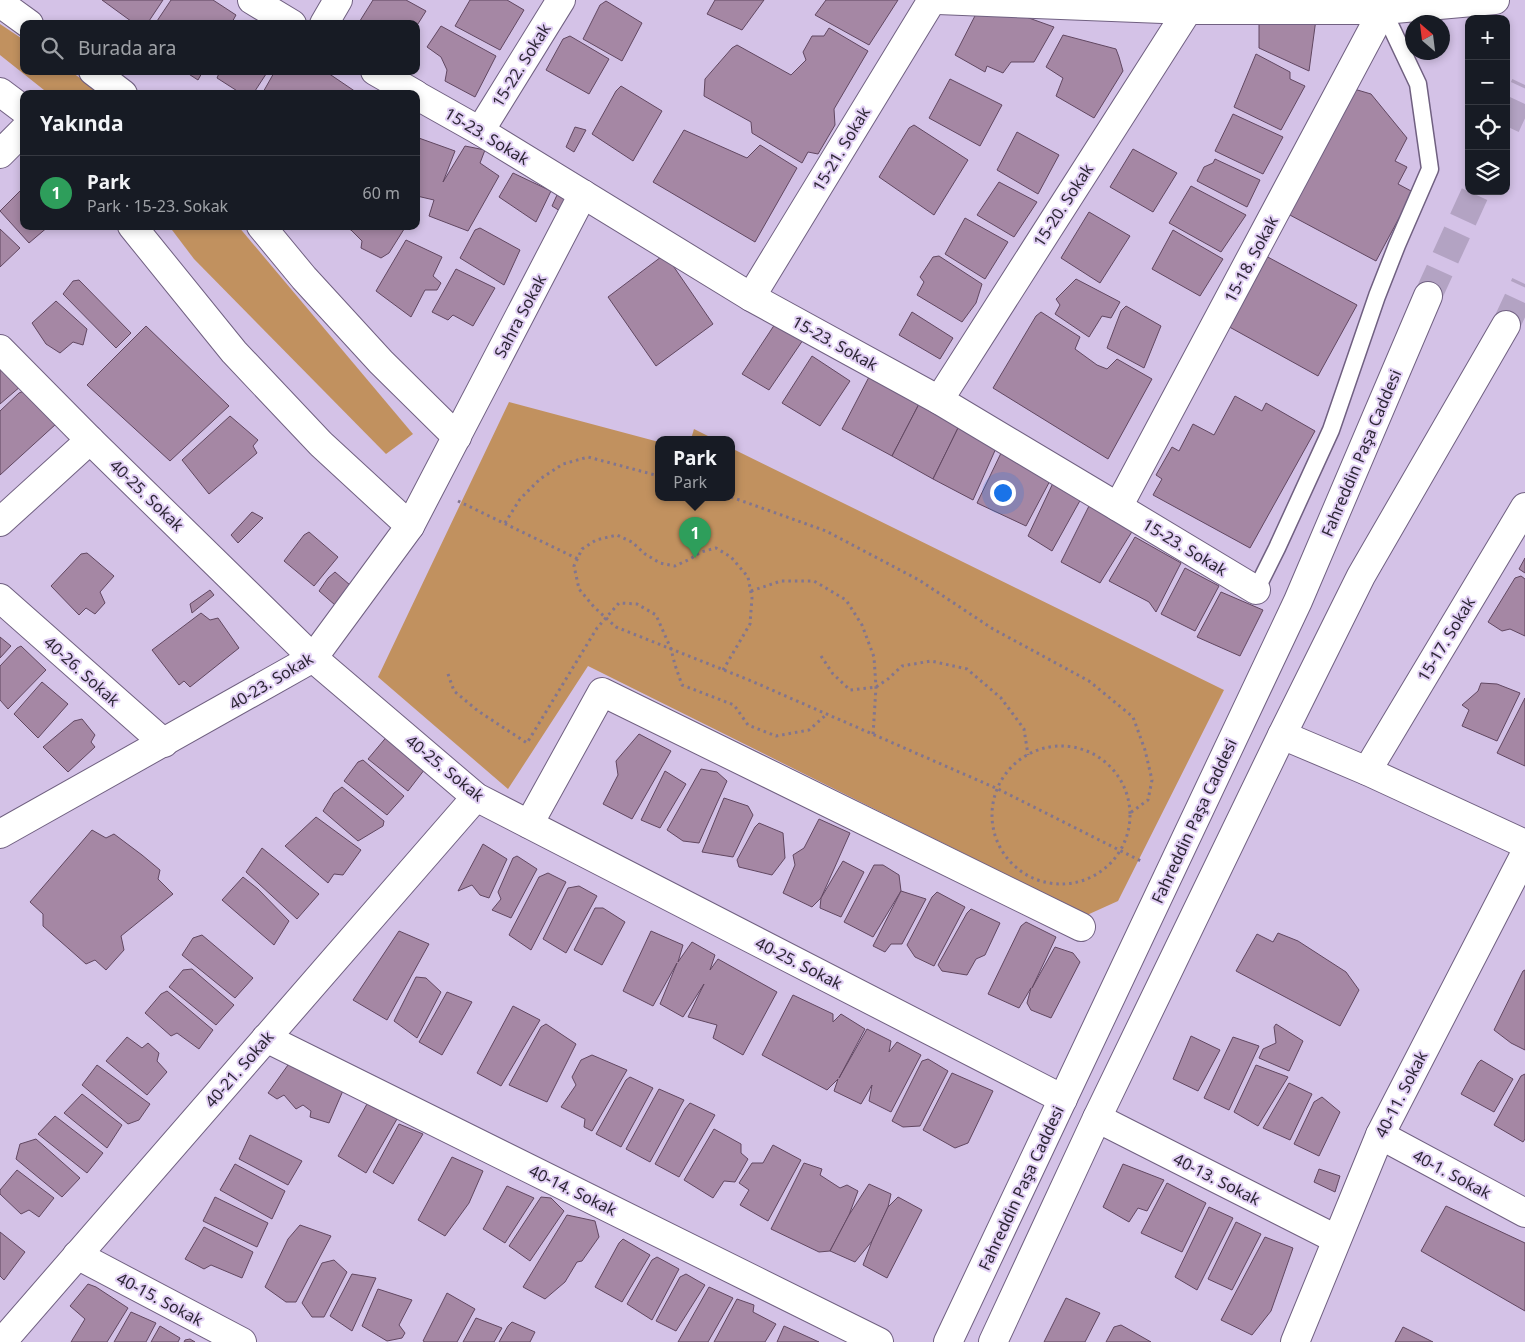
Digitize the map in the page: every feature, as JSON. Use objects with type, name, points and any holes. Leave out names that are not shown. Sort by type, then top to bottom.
[{"type":"street","points":[[252,0],[285,20]]},
{"type":"street","points":[[326,20],[338,0]]},
{"type":"street","name":"15-22. Sokak","points":[[480,131],[561,0]]},
{"type":"street","name":"15-21. Sokak","points":[[751,297],[932,0]]},
{"type":"street","points":[[938,0],[1188,10],[1383,10],[1495,0]]},
{"type":"street","points":[[0,3],[23,20]]},
{"type":"street","name":"15-20. Sokak","points":[[939,400],[1188,10]]},
{"type":"street","name":"15-18. Sokak","points":[[1118,507],[1383,10]]},
{"type":"street","points":[[98,75],[118,90]]},
{"type":"street","name":"15-23. Sokak","points":[[382,75],[408,90]]},
{"type":"street","points":[[0,92],[20,107]]},
{"type":"street","name":"15-23. Sokak","points":[[420,97],[480,131],[751,297],[939,400],[1256,590]]},
{"type":"street","points":[[0,154],[20,134]]},
{"type":"street","name":"Sahra Sokak","points":[[457,437],[584,194]]},
{"type":"street","points":[[135,230],[234,352],[321,444],[410,526]]},
{"type":"street","points":[[264,230],[304,278],[381,362],[457,437]]},
{"type":"street","name":"Fahreddin Paşa Caddesi","points":[[948,1342],[1298,600],[1428,296]]},
{"type":"street","points":[[993,1342],[1097,1118],[1361,576],[1506,325]]},
{"type":"street","name":"40-25. Sokak","points":[[0,349],[90,440],[313,658],[476,797],[1063,1099]]},
{"type":"street","name":"40-23. Sokak","points":[[0,834],[313,658],[410,526],[457,437]]},
{"type":"street","points":[[0,522],[90,440]]},
{"type":"street","name":"15-17. Sokak","points":[[1367,771],[1525,508]]},
{"type":"street","name":"40-26. Sokak","points":[[0,598],[164,743]]},
{"type":"street","points":[[529,824],[602,692],[1081,927]]},
{"type":"street","points":[[1282,735],[1367,771],[1525,844]]},
{"type":"street","name":"40-21. Sokak","points":[[2,1342],[476,797]]},
{"type":"street","name":"40-11. Sokak","points":[[1295,1342],[1380,1135],[1525,854]]},
{"type":"street","name":"40-14. Sokak","points":[[266,1038],[879,1342]]},
{"type":"street","name":"40-13. Sokak","points":[[1097,1118],[1336,1239]]},
{"type":"street","name":"40-1. Sokak","points":[[1380,1135],[1525,1213]]},
{"type":"street","name":"40-15. Sokak","points":[[77,1255],[242,1342]]},
{"type":"lane","points":[[1256,590],[1331,430],[1377,296],[1430,169],[1418,84],[1383,10]]},
{"type":"path","points":[[505,523],[520,499],[540,479],[563,464],[588,458],[655,475]]},
{"type":"path","points":[[433,483],[456,500],[578,559]]},
{"type":"path","points":[[735,498],[826,531],[919,580],[993,628],[1089,681],[1113,699],[1133,717],[1145,750],[1152,780],[1148,800],[1130,813]]},
{"type":"path","points":[[723,670],[750,624],[752,598],[748,576],[731,557],[716,548],[701,552],[675,566],[660,563],[645,554],[632,542],[617,535],[596,540],[582,549],[574,566],[579,589],[594,607],[616,627],[827,714],[998,789],[1168,874]]},
{"type":"path","points":[[751,591],[781,581],[814,581],[846,600],[862,625],[874,657],[876,687],[873,735]]},
{"type":"path","points":[[448,674],[454,691],[478,711],[527,743],[597,628],[619,603],[637,604],[656,615],[682,685],[734,705],[748,724],[776,736],[809,730],[827,714]]},
{"type":"path","points":[[821,656],[833,674],[850,690],[876,687],[902,666],[931,661],[967,670],[1001,698],[1024,729],[1028,755]]},
{"type":"path","points":[[1057,746],[1080,748],[1101,758],[1117,774],[1127,794],[1130,813],[1126,840],[1114,860],[1096,874],[1075,882],[1053,884],[1031,877],[1013,864],[999,846],[993,824],[993,802],[1001,781],[1015,764],[1028,755],[1035,751],[1057,746]]},
{"type":"shaded area","points":[[0,24],[20,37],[20,71],[0,55]]},
{"type":"shaded area","points":[[25,75],[76,75],[97,90],[44,90]]},
{"type":"shaded area","points":[[172,230],[241,230],[413,434],[386,454],[194,259]]},
{"type":"shaded area","points":[[509,402],[655,441],[655,501],[735,501],[735,450],[1224,690],[1118,901],[1087,915],[588,666],[508,789],[378,677]]},
{"type":"shaded area","points":[[694,429],[708,436],[692,436]]},
{"type":"building","points":[[102,0],[163,0],[150,20],[130,20]]},
{"type":"building","points":[[171,0],[213,0],[236,15],[233,20],[158,20]]},
{"type":"building","points":[[373,0],[406,0],[426,11],[420,21],[360,20]]},
{"type":"building","points":[[470,0],[507,0],[524,10],[500,50],[455,26]]},
{"type":"building","points":[[715,0],[764,0],[742,30],[707,14]]},
{"type":"building","points":[[826,0],[898,0],[869,45],[815,15]]},
{"type":"building","points":[[606,1],[642,23],[622,61],[583,39],[600,5]]},
{"type":"building","points":[[987,3],[1054,27],[1034,62],[1011,62],[1003,73],[987,66],[985,72],[955,55],[980,6]]},
{"type":"building","points":[[1316,19],[1309,71],[1259,48],[1259,24]]},
{"type":"building","points":[[441,26],[496,56],[475,97],[445,81],[447,70],[441,57],[427,47]]},
{"type":"building","points":[[829,28],[868,51],[834,109],[835,125],[818,154],[808,152],[802,163],[752,133],[751,122],[704,96],[705,79],[732,48],[737,45],[791,75],[806,60],[803,52],[812,36],[824,36]]},
{"type":"building","points":[[1063,35],[1116,49],[1119,57],[1123,71],[1094,118],[1056,96],[1063,78],[1046,67]]},
{"type":"building","points":[[570,36],[609,59],[589,94],[546,70],[563,39]]},
{"type":"building","points":[[1256,54],[1290,72],[1290,79],[1305,86],[1281,130],[1234,107]]},
{"type":"building","points":[[190,75],[201,75],[198,80]]},
{"type":"building","points":[[218,75],[265,75],[256,90],[236,90],[217,78]]},
{"type":"building","points":[[273,75],[331,75],[353,90],[264,90]]},
{"type":"building","points":[[950,79],[1002,105],[980,146],[929,118]]},
{"type":"building","points":[[621,86],[662,111],[633,161],[592,134],[616,91]]},
{"type":"building","points":[[1354,89],[1371,94],[1407,138],[1395,161],[1407,167],[1398,184],[1413,192],[1376,261],[1288,214]]},
{"type":"building","points":[[1233,114],[1283,137],[1263,174],[1215,151]]},
{"type":"building","points":[[914,125],[968,160],[934,215],[879,177],[909,128]]},
{"type":"building","points":[[575,127],[586,130],[574,152],[566,147]]},
{"type":"building","points":[[684,130],[747,158],[760,145],[797,168],[755,242],[653,182]]},
{"type":"building","points":[[1017,132],[1059,155],[1038,194],[997,170]]},
{"type":"building","points":[[420,138],[455,151],[443,182],[465,146],[485,150],[480,163],[499,176],[468,231],[429,216],[434,200],[420,197]]},
{"type":"building","points":[[1133,149],[1177,173],[1153,212],[1110,187]]},
{"type":"building","points":[[1215,159],[1260,180],[1247,207],[1197,181],[1204,167],[1213,163]]},
{"type":"building","points":[[513,173],[551,191],[536,222],[499,197]]},
{"type":"building","points":[[999,182],[1037,202],[1014,237],[977,215]]},
{"type":"building","points":[[1191,186],[1246,215],[1221,252],[1169,223]]},
{"type":"building","points":[[20,191],[20,230],[44,230],[29,243],[0,211]]},
{"type":"building","points":[[557,195],[572,203],[565,214],[552,206]]},
{"type":"building","points":[[1089,212],[1130,236],[1100,283],[1061,258]]},
{"type":"building","points":[[965,218],[1008,242],[985,279],[945,254]]},
{"type":"building","points":[[480,228],[520,250],[504,285],[460,258],[475,230]]},
{"type":"building","points":[[0,229],[20,248],[0,267]]},
{"type":"building","points":[[351,230],[403,230],[389,253],[381,258],[361,248],[362,241]]},
{"type":"building","points":[[1173,230],[1223,259],[1200,296],[1152,269]]},
{"type":"building","points":[[406,240],[442,257],[433,276],[441,283],[437,290],[425,290],[411,317],[376,291]]},
{"type":"building","points":[[665,254],[713,324],[656,366],[608,297]]},
{"type":"building","points":[[1264,255],[1357,305],[1318,376],[1224,324]]},
{"type":"building","points":[[939,256],[982,284],[976,303],[962,322],[917,295],[924,282],[920,277],[933,257]]},
{"type":"building","points":[[456,269],[495,288],[473,326],[453,315],[448,320],[432,312]]},
{"type":"building","points":[[1076,279],[1120,302],[1111,318],[1102,316],[1089,337],[1055,314],[1060,305],[1056,299]]},
{"type":"building","points":[[79,280],[131,333],[116,348],[63,294],[73,281]]},
{"type":"building","points":[[56,301],[87,329],[83,345],[73,342],[60,353],[46,344],[32,323]]},
{"type":"building","points":[[1126,306],[1161,326],[1144,368],[1107,348],[1121,311]]},
{"type":"building","points":[[912,312],[953,338],[940,359],[899,335]]},
{"type":"building","points":[[1041,312],[1080,337],[1075,349],[1097,365],[1107,369],[1117,359],[1152,379],[1108,459],[993,388],[1036,316]]},
{"type":"building","points":[[775,324],[803,340],[769,390],[742,374]]},
{"type":"building","points":[[146,326],[229,406],[170,461],[87,385]]},
{"type":"building","points":[[812,356],[850,381],[820,426],[782,403]]},
{"type":"building","points":[[0,364],[21,386],[0,404]]},
{"type":"building","points":[[869,377],[919,404],[892,456],[842,429]]},
{"type":"building","points":[[26,390],[56,424],[0,475],[0,411],[19,393]]},
{"type":"building","points":[[1235,396],[1262,411],[1266,403],[1315,431],[1250,548],[1153,495],[1162,479],[1156,475],[1172,447],[1179,451],[1193,424],[1214,435]]},
{"type":"building","points":[[919,404],[959,426],[933,479],[892,456]]},
{"type":"building","points":[[230,416],[258,440],[253,446],[257,453],[209,494],[182,460]]},
{"type":"building","points":[[959,426],[997,446],[973,500],[933,479]]},
{"type":"building","points":[[1002,451],[1052,477],[1026,526],[977,503]]},
{"type":"building","points":[[1053,483],[1082,497],[1052,551],[1028,536]]},
{"type":"building","points":[[1094,504],[1133,530],[1100,583],[1061,562],[1089,506]]},
{"type":"building","points":[[252,512],[263,518],[238,543],[231,535]]},
{"type":"building","points":[[309,532],[338,557],[314,586],[284,561],[304,535]]},
{"type":"building","points":[[1135,537],[1181,563],[1156,612],[1149,602],[1109,581]]},
{"type":"building","points":[[87,553],[114,576],[100,592],[105,603],[95,614],[86,608],[79,615],[51,586],[81,554]]},
{"type":"building","points":[[1525,558],[1525,573],[1519,569]]},
{"type":"building","points":[[1185,568],[1219,586],[1195,631],[1161,614]]},
{"type":"building","points":[[335,572],[350,585],[335,605],[319,591]]},
{"type":"building","points":[[1521,576],[1525,579],[1525,636],[1510,629],[1502,631],[1488,622],[1515,578]]},
{"type":"building","points":[[210,590],[214,595],[192,613],[190,604]]},
{"type":"building","points":[[1221,592],[1263,610],[1240,656],[1197,637]]},
{"type":"building","points":[[201,613],[210,620],[218,618],[239,648],[190,687],[184,681],[179,685],[152,650]]},
{"type":"building","points":[[0,637],[11,646],[0,658]]},
{"type":"building","points":[[21,646],[46,670],[8,709],[0,700],[0,666]]},
{"type":"building","points":[[42,682],[68,704],[38,738],[14,714]]},
{"type":"building","points":[[1481,683],[1497,684],[1520,693],[1497,741],[1462,726],[1469,710],[1462,705],[1478,691]]},
{"type":"building","points":[[1525,698],[1525,766],[1497,753]]},
{"type":"building","points":[[82,719],[95,735],[91,742],[95,747],[68,772],[43,747],[74,721]]},
{"type":"building","points":[[389,734],[428,765],[408,791],[368,759]]},
{"type":"building","points":[[639,734],[671,751],[632,819],[603,804],[618,775],[616,761]]},
{"type":"building","points":[[363,760],[404,796],[387,815],[344,781],[358,762]]},
{"type":"building","points":[[701,769],[717,772],[727,781],[699,843],[683,841],[667,830]]},
{"type":"building","points":[[665,771],[686,784],[660,828],[641,820]]},
{"type":"building","points":[[342,787],[384,821],[383,826],[358,841],[323,811],[334,793]]},
{"type":"building","points":[[724,798],[748,806],[753,815],[733,857],[702,852]]},
{"type":"building","points":[[316,817],[361,850],[343,875],[334,874],[328,883],[285,846]]},
{"type":"building","points":[[819,819],[850,833],[821,898],[812,907],[783,893],[795,865],[793,855],[804,848]]},
{"type":"building","points":[[759,823],[783,833],[785,858],[772,875],[739,867],[737,860]]},
{"type":"building","points":[[92,830],[106,838],[114,834],[142,855],[160,870],[158,879],[173,894],[121,936],[124,950],[106,970],[95,960],[86,964],[43,926],[43,914],[30,902]]},
{"type":"building","points":[[483,844],[507,859],[489,898],[480,895],[472,885],[458,891]]},
{"type":"building","points":[[262,848],[319,894],[297,919],[246,872]]},
{"type":"building","points":[[517,856],[537,869],[511,918],[492,910],[501,899],[498,892],[513,858]]},
{"type":"building","points":[[843,861],[864,872],[841,917],[820,908],[821,898]]},
{"type":"building","points":[[874,865],[883,865],[899,875],[901,891],[873,937],[844,922]]},
{"type":"building","points":[[548,873],[566,882],[531,950],[509,935],[539,877]]},
{"type":"building","points":[[243,877],[258,889],[289,921],[274,945],[222,900]]},
{"type":"building","points":[[579,886],[597,896],[566,953],[543,939],[568,888]]},
{"type":"building","points":[[901,891],[926,899],[902,944],[891,944],[885,952],[873,946]]},
{"type":"building","points":[[937,892],[965,907],[934,966],[915,957],[907,945],[932,897]]},
{"type":"building","points":[[595,908],[603,908],[625,922],[602,965],[574,950]]},
{"type":"building","points":[[971,909],[1000,923],[985,955],[976,959],[967,975],[942,971],[938,965]]},
{"type":"building","points":[[1026,922],[1056,937],[1032,988],[1055,947],[1073,953],[1080,962],[1051,1018],[1031,1010],[1027,1003],[1031,988],[1019,1008],[988,994],[1021,926]]},
{"type":"building","points":[[399,931],[429,944],[387,1020],[353,1000]]},
{"type":"building","points":[[651,931],[683,945],[678,962],[692,942],[715,955],[710,970],[718,959],[777,992],[743,1055],[713,1038],[717,1025],[688,1017],[704,984],[683,1017],[660,1004],[677,963],[653,1006],[623,991]]},
{"type":"building","points":[[1278,933],[1298,941],[1346,972],[1359,990],[1340,1026],[1236,971],[1257,934],[1273,942]]},
{"type":"building","points":[[202,935],[253,978],[235,998],[182,955],[193,938]]},
{"type":"building","points":[[192,969],[234,1005],[216,1025],[169,987],[183,970]]},
{"type":"building","points":[[1525,970],[1525,1050],[1511,1043],[1494,1030]]},
{"type":"building","points":[[416,977],[426,978],[441,992],[417,1038],[394,1021]]},
{"type":"building","points":[[167,991],[213,1030],[199,1049],[177,1033],[171,1036],[145,1013],[161,994]]},
{"type":"building","points":[[447,992],[472,1002],[442,1055],[419,1042]]},
{"type":"building","points":[[793,995],[833,1014],[833,1022],[841,1014],[865,1029],[839,1078],[867,1029],[891,1041],[889,1052],[897,1042],[921,1055],[891,1112],[869,1101],[872,1085],[861,1104],[834,1091],[838,1079],[827,1090],[762,1055]]},
{"type":"building","points":[[513,1006],[540,1020],[501,1086],[477,1073]]},
{"type":"building","points":[[546,1024],[576,1044],[547,1102],[509,1085],[541,1027]]},
{"type":"building","points":[[1276,1024],[1303,1041],[1289,1071],[1259,1058],[1263,1049],[1276,1043],[1274,1027]]},
{"type":"building","points":[[1191,1036],[1220,1050],[1198,1091],[1173,1079]]},
{"type":"building","points":[[127,1037],[142,1048],[148,1043],[159,1053],[157,1061],[167,1072],[147,1095],[106,1061]]},
{"type":"building","points":[[1233,1037],[1259,1046],[1229,1110],[1204,1098]]},
{"type":"building","points":[[592,1055],[627,1070],[592,1131],[584,1127],[585,1119],[561,1107],[576,1085],[572,1077],[581,1060]]},
{"type":"building","points":[[928,1059],[948,1071],[920,1126],[903,1127],[892,1121],[922,1061]]},
{"type":"building","points":[[1481,1060],[1513,1079],[1494,1112],[1461,1094]]},
{"type":"building","points":[[296,1061],[345,1086],[329,1123],[310,1117],[311,1111],[303,1105],[296,1109],[284,1095],[277,1099],[268,1093],[288,1065]]},
{"type":"building","points":[[97,1065],[150,1104],[139,1120],[128,1124],[82,1085]]},
{"type":"building","points":[[1256,1065],[1288,1077],[1258,1126],[1234,1112]]},
{"type":"building","points":[[952,1073],[993,1091],[968,1143],[955,1148],[923,1130]]},
{"type":"building","points":[[1525,1074],[1525,1139],[1523,1142],[1494,1125],[1521,1076]]},
{"type":"building","points":[[630,1077],[653,1088],[621,1147],[596,1134],[626,1080]]},
{"type":"building","points":[[1289,1083],[1312,1094],[1290,1140],[1263,1128]]},
{"type":"building","points":[[659,1089],[684,1100],[650,1162],[626,1149]]},
{"type":"building","points":[[82,1094],[122,1125],[107,1148],[64,1113]]},
{"type":"building","points":[[1322,1097],[1340,1112],[1319,1156],[1294,1144],[1314,1102]]},
{"type":"building","points":[[690,1103],[715,1115],[679,1177],[655,1164]]},
{"type":"building","points":[[367,1104],[397,1119],[366,1173],[338,1156]]},
{"type":"building","points":[[55,1116],[103,1153],[87,1173],[38,1134]]},
{"type":"building","points":[[399,1124],[423,1134],[393,1184],[373,1172]]},
{"type":"building","points":[[714,1129],[741,1144],[741,1153],[748,1159],[735,1182],[724,1181],[713,1198],[684,1180]]},
{"type":"building","points":[[250,1135],[302,1161],[288,1185],[239,1159]]},
{"type":"building","points":[[36,1139],[80,1178],[62,1197],[16,1159],[20,1144]]},
{"type":"building","points":[[773,1145],[801,1160],[768,1221],[740,1205],[749,1190],[739,1183],[752,1163],[763,1163]]},
{"type":"building","points":[[452,1157],[483,1171],[469,1203],[445,1236],[418,1220]]},
{"type":"building","points":[[804,1163],[822,1169],[820,1175],[840,1188],[847,1185],[858,1191],[849,1215],[830,1251],[819,1252],[771,1229]]},
{"type":"building","points":[[235,1164],[285,1191],[272,1219],[220,1190]]},
{"type":"building","points":[[1123,1164],[1164,1180],[1147,1211],[1138,1208],[1129,1222],[1103,1207]]},
{"type":"building","points":[[1319,1169],[1340,1176],[1335,1192],[1314,1182]]},
{"type":"building","points":[[17,1170],[54,1198],[39,1217],[29,1210],[21,1214],[0,1194],[0,1190]]},
{"type":"building","points":[[1167,1183],[1206,1203],[1182,1252],[1141,1233]]},
{"type":"building","points":[[869,1184],[891,1194],[888,1207],[872,1241],[855,1262],[830,1251],[849,1215]]},
{"type":"building","points":[[507,1186],[534,1198],[505,1243],[483,1229]]},
{"type":"building","points":[[215,1197],[268,1223],[257,1247],[203,1221]]},
{"type":"building","points":[[541,1197],[551,1198],[564,1211],[530,1261],[509,1246]]},
{"type":"building","points":[[898,1197],[922,1210],[887,1278],[863,1265],[888,1207]]},
{"type":"building","points":[[1446,1206],[1525,1243],[1525,1311],[1421,1251]]},
{"type":"building","points":[[1209,1207],[1233,1218],[1197,1290],[1175,1277]]},
{"type":"building","points":[[567,1215],[595,1221],[599,1237],[582,1261],[577,1262],[565,1282],[545,1299],[523,1287]]},
{"type":"building","points":[[1236,1222],[1261,1234],[1232,1290],[1208,1279]]},
{"type":"building","points":[[300,1225],[331,1236],[296,1302],[286,1302],[265,1287],[288,1239]]},
{"type":"building","points":[[204,1227],[253,1252],[242,1278],[211,1265],[204,1269],[185,1259]]},
{"type":"building","points":[[0,1232],[25,1252],[4,1280],[0,1276]]},
{"type":"building","points":[[1265,1237],[1293,1248],[1271,1311],[1252,1335],[1221,1320]]},
{"type":"building","points":[[623,1239],[650,1255],[622,1302],[595,1287]]},
{"type":"building","points":[[657,1257],[679,1269],[652,1320],[627,1304],[652,1260]]},
{"type":"building","points":[[334,1260],[347,1272],[324,1317],[312,1317],[302,1303],[322,1263]]},
{"type":"building","points":[[352,1274],[376,1278],[352,1331],[330,1316]]},
{"type":"building","points":[[686,1274],[705,1285],[676,1331],[656,1321],[680,1277]]},
{"type":"building","points":[[88,1284],[96,1287],[128,1308],[107,1342],[71,1342],[85,1319],[70,1306]]},
{"type":"building","points":[[709,1287],[733,1298],[708,1342],[678,1342]]},
{"type":"building","points":[[378,1289],[412,1300],[399,1325],[405,1333],[402,1338],[387,1341],[362,1326]]},
{"type":"building","points":[[447,1293],[475,1309],[457,1342],[425,1342],[423,1341]]},
{"type":"building","points":[[1066,1298],[1100,1313],[1085,1342],[1044,1342]]},
{"type":"building","points":[[737,1299],[754,1305],[753,1312],[776,1324],[765,1342],[714,1342]]},
{"type":"building","points":[[131,1312],[156,1323],[146,1342],[114,1342]]},
{"type":"building","points":[[476,1318],[502,1328],[494,1342],[463,1342]]},
{"type":"building","points":[[512,1322],[535,1332],[530,1342],[499,1342]]},
{"type":"building","points":[[1121,1325],[1151,1342],[1106,1342],[1114,1327]]},
{"type":"building","points":[[160,1326],[180,1338],[178,1342],[151,1342]]},
{"type":"building","points":[[784,1326],[819,1342],[777,1342]]},
{"type":"building","points":[[1403,1327],[1433,1342],[1395,1342]]},
{"type":"building","points":[[190,1339],[195,1342],[184,1342],[185,1340]]},
{"type":"tunnel","points":[[1510,117],[1525,85]]},
{"type":"tunnel","points":[[1428,296],[1474,195]]},
{"type":"tunnel","points":[[1506,325],[1525,284]]},
{"type":"place","name":"Park","points":[[695,558]]}]
